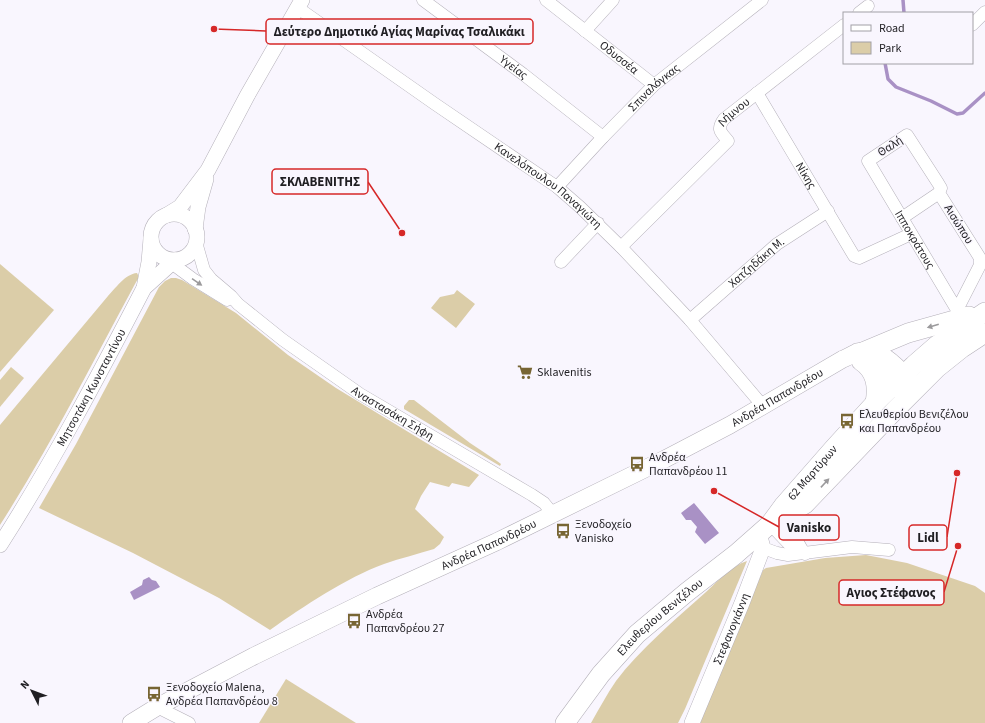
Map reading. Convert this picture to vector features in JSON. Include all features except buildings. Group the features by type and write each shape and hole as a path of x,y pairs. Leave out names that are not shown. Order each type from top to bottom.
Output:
{"main road":[{"path":"857,357 908,333 959,314 985,312"},
{"name":"62 Μαρτύρων","path":"764,535 813,496 906,386 937,345 985,312"},
{"name":"62 Μαρτύρων","path":"764,535 797,490 875,403 906,386 985,332"},
{"path":"857,357 875,353 885,358 906,386"},
{"path":"857,357 869,368 875,378 875,403"},
{"name":"Ανδρέα Παπανδρέου","path":"131,723 156,707 254,656 371,599 496,542 671,456 857,357"},
{"name":"Ελευθερίου Βενιζέλου","path":"565,723 601,674 637,634 667,609 764,535"}],"street":[{"name":"Υγείας","path":"423,0 523,74 603,137"},
{"name":"Οδυσσέα","path":"546,0 654,85"},
{"path":"585,31 613,0"},
{"name":"Σπιναλόγκας","path":"557,188 603,137 654,85 762,0"},
{"path":"144,288 149,262 151,232 155,224 160,219 180,207 208,170 300,4"},
{"name":"Κανελόπουλου Παναγιώτη","path":"300,4 435,104 557,188 598,224 690,320 763,406"},
{"path":"973,24 985,12"},
{"name":"Λήμνου","path":"621,247 728,141 721,132 720,126 724,120 843,26"},
{"name":"Νίκης","path":"757,93 856,258 864,256 911,234"},
{"name":"Θαλή","path":"868,161 907,135 911,142"},
{"name":"Αισώπου","path":"911,142 940,185 939,193 981,261 959,314"},
{"name":"Ιπποκράτους","path":"868,161 959,314"},
{"path":"144,288 171,261 188,256 194,248 198,207 208,170"},
{"path":"902,218 939,193"},
{"name":"Χατζηδάκη Μ.","path":"690,320 777,244 828,211"},
{"path":"167,215 175,214 183,216 191,222 196,236 202,264 207,275 238,304"},
{"path":"561,262 598,224"},
{"path":"151,239 155,252 171,261 221,297 238,304"},
{"name":"Μητσοτάκη Κωνσταντίνου","path":"0,545 36,487 69,429 144,288"},
{"name":"Αναστασάκη Σήφη","path":"238,304 293,347 351,388 532,495 544,503 553,514"},
{"path":"797,510 793,523 795,535 798,545 805,554"},
{"path":"764,535 790,545 805,554"},
{"path":"764,535 777,553 788,556 852,547 889,550"},
{"name":"Στεφανογιάννη","path":"692,723 742,603 764,535"},
{"path":"156,707 189,723"}],"green space":[{"path":"0,264 54,310 0,372"},
{"path":"137,273 139,277 70,406 0,525 0,425 117,286 128,276"},
{"path":"171,278 182,280 236,313 288,355 336,388 479,475 469,487 452,483 449,487 430,482 421,496 415,509 444,537 440,544 434,549 384,564 355,577 311,602 270,630 219,598 133,553 39,508 76,444 159,287"},
{"path":"457,290 475,304 456,328 431,308 440,297 454,294"},
{"path":"11,367 24,378 0,407 0,380"},
{"path":"409,400 414,400 470,443 501,464 500,466 404,409 404,406"},
{"path":"866,555 907,563 975,586 985,593 985,723 700,723 763,570 766,568 825,558"},
{"path":"747,561 678,723 591,723 616,681 636,657 725,574 741,563"},
{"path":"286,679 356,723 259,723"}],"shaded area":[{"path":"694,503 719,533 705,544 695,532 697,527 691,520 686,520 681,513"},
{"path":"149,577 156,581 160,587 134,600 130,592 142,585 143,580"}],"waterway":[{"path":"903,0 904,12"},
{"path":"885,64 888,79 896,87 931,101 957,114 963,113 985,93"}],"place":[{"name":"Δεύτερο Δημοτικό Αγίας Μαρίνας Τσαλικάκι","path":"214,29"},
{"name":"ΣΚΛΑΒΕΝΙΤΗΣ","path":"402,233"},
{"name":"Sklavenitis","path":"525,372"},
{"name":"Ελευθερίου Βενιζέλου και Παπανδρέου","path":"847,421"},
{"name":"Ανδρέα Παπανδρέου 11","path":"637,464"},
{"name":"Lidl","path":"957,473"},
{"name":"Vanisko","path":"714,491"},
{"name":"Ξενοδοχείο Vanisko","path":"563,531"},
{"name":"Αγιος Στέφανος","path":"958,546"},
{"name":"Ανδρέα Παπανδρέου 27","path":"354,621"},
{"name":"Ξενοδοχείο Malena, Ανδρέα Παπανδρέου 8","path":"154,694"}]}
